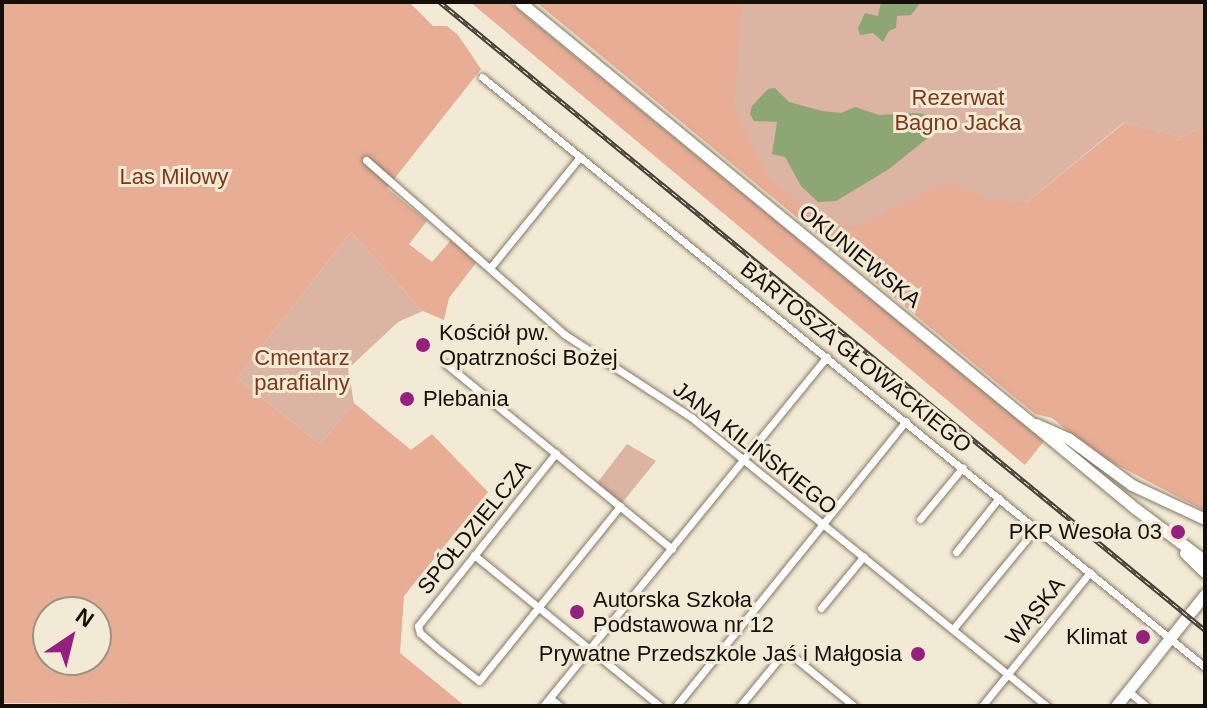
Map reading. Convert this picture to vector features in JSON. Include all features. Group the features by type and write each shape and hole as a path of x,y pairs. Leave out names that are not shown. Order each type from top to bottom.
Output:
{"main road":[{"name":"OKUNIEWSKA","path":"520,2 1174,540 1205,561"},
{"path":"1032,423 1056,430 1132,485 1205,519"},
{"name":"OKUNIEWSKA","path":"1174,540 1205,572"},
{"path":"1116,706 1201,604 1205,594"}],"street":[{"name":"BARTOSZA GŁOWACKIEGO","path":"482,77 1205,667"},
{"path":"490,268 580,157"},
{"name":"JANA KILIŃSKIEGO","path":"366,160 564,334 691,417 1047,706"},
{"path":"543,706 827,357"},
{"path":"446,364 672,549"},
{"path":"676,706 906,421"},
{"name":"SPÓŁDZIELCZA","path":"538,607 479,681 420,633 420,623 556,453"},
{"path":"920,519 963,467"},
{"path":"956,552 999,498"},
{"path":"538,607 620,506"},
{"path":"953,629 1036,528"},
{"path":"474,555 660,706"},
{"path":"821,608 864,556"},
{"name":"WĄSKA","path":"982,706 1090,572"},
{"path":"740,706 786,653 854,706"},
{"path":"1128,691 1146,706"},
{"path":"550,698 560,706"}],"green space":[{"name":"Las Milowy","path":"2,2 409,2 433,26 447,26 458,35 481,69 387,188 427,221 409,244 432,262 451,240 476,263 449,298 444,320 423,311 351,232 237,378 320,444 354,403 411,450 432,434 488,492 404,596 400,653 465,706 2,703"},
{"path":"470,2 509,2 1044,441 1025,465"},
{"path":"536,2 742,2 734,106 768,177 804,209 831,226 855,227 938,185 950,182 992,199 1026,203 1124,123 1182,137 1205,126 1205,511 1096,454 1052,418 1035,414"},
{"name":"Rezerwat Bagno Jacka","path":"738,2 1205,2 1205,126 1182,137 1123,123 1026,203 837,239 766,178 730,108"},
{"name":"Cmentarz parafialny","path":"351,232 423,311 398,322 348,369 354,403 320,444 237,378"},
{"path":"627,444 656,461 622,503 597,483"}],"shaded area":[{"path":"881,2 921,2 911,15 897,16 896,28 889,31 883,42 873,33 860,35 858,28 865,13 878,16"},
{"path":"775,88 789,102 822,111 841,113 855,107 879,115 927,115 935,127 934,133 889,169 836,201 818,202 801,186 785,157 772,154 777,122 754,121 750,114 752,106 768,89"}],"railway":[{"path":"440,2 1205,630"}],"place":[{"name":"Kościół pw. Opatrzności Bożej","path":"423,345"},
{"name":"Plebania","path":"407,399"},
{"name":"PKP Wesoła 03","path":"1178,532"},
{"name":"Autorska Szkoła Podstawowa nr 12","path":"577,612"},
{"name":"Klimat","path":"1143,637"},
{"name":"Prywatne Przedszkole Jaś i Małgosia","path":"918,654"}]}
